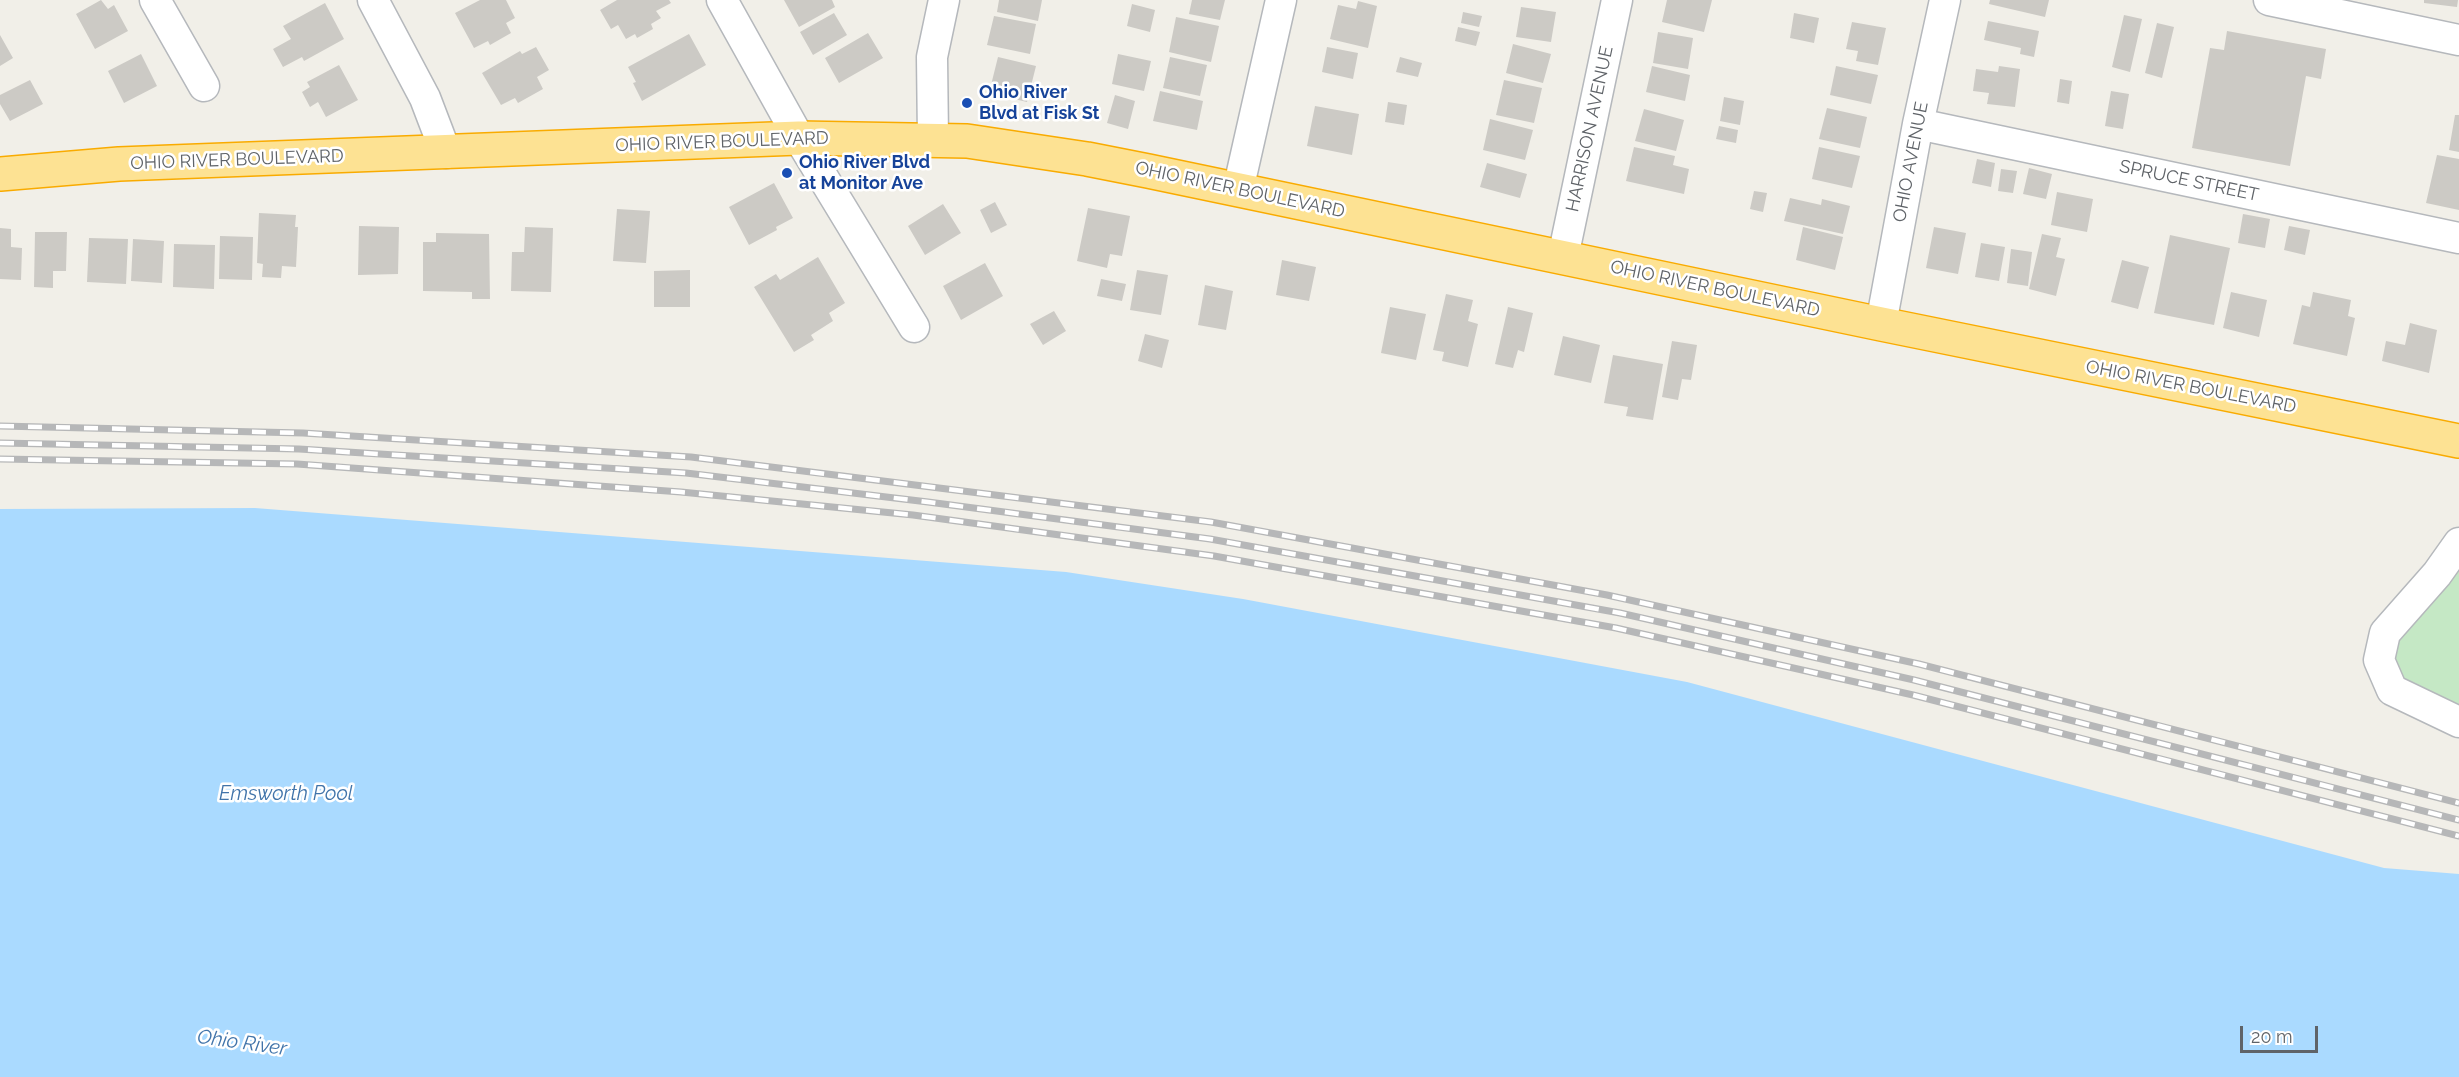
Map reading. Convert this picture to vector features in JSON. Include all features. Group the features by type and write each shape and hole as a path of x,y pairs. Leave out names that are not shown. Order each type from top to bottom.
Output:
{"highway":[{"name":"OHIO RIVER BOULEVARD","path":"0,174 119,164 799,138 967,141 1087,159 2459,441"}],"street":[{"path":"155,0 204,86"},
{"path":"374,0 425,98 446,153"},
{"path":"722,0 799,138 914,327"},
{"path":"933,139 932,57 944,0"},
{"path":"1238,190 1281,0"},
{"name":"HARRISON AVENUE","path":"1563,257 1617,0"},
{"name":"OHIO AVENUE","path":"1881,324 1918,124 1945,0"},
{"path":"2269,0 2459,40"},
{"name":"SPRUCE STREET","path":"1918,124 2459,238"},
{"path":"2459,543 2438,574 2385,633 2379,660 2392,690 2459,722"}],"green space":[{"path":"2459,543 2459,722 2392,690 2385,633"}],"water":[{"name":"Emsworth Pool","path":"255,508 1066,572 1243,599 1687,682 2384,868 2459,874 2459,1077 0,1077 0,509"}],"building":[{"path":"101,0 108,9 114,5 128,31 95,49 76,14"},
{"path":"480,0 506,0 515,18 506,23 511,33 490,45 488,41 474,48 455,13"},
{"path":"617,0 669,0 671,3 656,11 661,18 651,24 653,29 637,38 635,34 626,39 618,25 611,29 600,10"},
{"path":"784,0 832,0 835,7 799,27"},
{"path":"999,0 1042,0 1038,21 997,12"},
{"path":"1192,0 1225,0 1220,20 1189,14"},
{"path":"1667,0 1712,0 1704,32 1662,22"},
{"path":"1990,0 2049,0 2045,17 1989,4"},
{"path":"2424,0 2458,0 2457,7 2424,3"},
{"path":"1358,1 1377,6 1368,48 1330,39 1338,5 1356,9"},
{"path":"325,3 344,39 304,61 302,57 283,67 273,49 291,39 283,26"},
{"path":"1132,4 1155,10 1150,32 1127,26"},
{"path":"1521,7 1556,12 1551,42 1516,37"},
{"path":"1463,12 1482,16 1479,27 1461,23"},
{"path":"834,13 847,35 813,55 800,32"},
{"path":"1794,13 1819,18 1814,43 1790,38"},
{"path":"2124,15 2142,19 2130,72 2112,67"},
{"path":"994,16 1036,24 1030,54 987,45"},
{"path":"1176,17 1219,26 1211,62 1169,52"},
{"path":"1988,21 2039,31 2034,57 2020,54 2021,48 1984,40"},
{"path":"1852,22 1886,28 1878,65 1856,61 1858,51 1846,49"},
{"path":"2157,23 2174,27 2162,78 2145,73"},
{"path":"1458,27 1480,32 1476,46 1455,41"},
{"path":"2227,31 2326,49 2321,79 2306,76 2290,166 2192,148 2210,48 2224,50"},
{"path":"1658,32 1693,38 1688,69 1653,63"},
{"path":"868,33 883,58 839,83 825,58"},
{"path":"689,34 706,65 642,101 628,67"},
{"path":"0,35 13,58 0,66"},
{"path":"1513,44 1551,54 1543,83 1506,73"},
{"path":"536,47 549,70 537,77 543,89 518,103 515,98 501,105 482,73 520,51 522,54"},
{"path":"1327,47 1358,53 1353,79 1322,72"},
{"path":"141,54 157,86 124,103 108,71"},
{"path":"1118,54 1151,61 1144,91 1112,84"},
{"path":"998,57 1036,66 1027,102 989,93"},
{"path":"1170,57 1207,65 1200,96 1163,88"},
{"path":"1400,57 1422,63 1418,77 1396,72"},
{"path":"339,65 358,100 326,117 318,102 310,107 302,92 310,87 307,82"},
{"path":"1652,66 1690,75 1685,101 1646,92"},
{"path":"1836,66 1878,75 1871,104 1830,95"},
{"path":"1999,66 2020,69 2015,107 1987,104 1989,93 1973,91 1976,69 1998,72"},
{"path":"2060,79 2072,81 2069,104 2057,102"},
{"path":"30,80 43,104 10,121 0,104 0,95"},
{"path":"1504,80 1542,88 1534,123 1496,115"},
{"path":"1160,91 1203,101 1197,130 1153,121"},
{"path":"2111,91 2129,94 2123,129 2105,126"},
{"path":"1115,95 1135,101 1128,129 1107,123"},
{"path":"1724,97 1744,101 1740,125 1720,121"},
{"path":"1388,102 1407,105 1404,125 1385,122"},
{"path":"1315,106 1359,114 1352,155 1307,146"},
{"path":"1827,108 1867,117 1860,148 1819,139"},
{"path":"1644,109 1684,120 1676,151 1635,141"},
{"path":"2455,115 2459,115 2459,152 2449,150"},
{"path":"1490,119 1533,130 1525,160 1483,150"},
{"path":"1719,126 1738,130 1736,143 1716,139"},
{"path":"1634,147 1675,156 1673,165 1689,169 1684,194 1626,181"},
{"path":"1819,147 1860,156 1852,188 1812,179"},
{"path":"2437,155 2459,159 2459,210 2426,203"},
{"path":"1977,159 1995,163 1991,187 1972,183"},
{"path":"1487,163 1527,174 1520,198 1480,187"},
{"path":"2029,168 2052,174 2046,199 2023,194"},
{"path":"2001,169 2017,171 2013,193 1998,191"},
{"path":"774,183 793,218 776,227 777,230 749,245 729,207"},
{"path":"1754,191 1767,193 1763,212 1750,209"},
{"path":"2057,192 2093,199 2087,232 2051,225"},
{"path":"1790,198 1821,205 1822,199 1850,206 1843,234 1784,221"},
{"path":"995,202 1007,225 991,233 980,210"},
{"path":"943,204 961,233 925,255 908,226"},
{"path":"1088,208 1130,216 1122,256 1110,254 1107,268 1077,261"},
{"path":"617,209 650,211 646,263 613,261"},
{"path":"259,213 296,215 295,227 298,227 296,267 282,266 281,278 262,277 263,264 257,263"},
{"path":"2243,214 2270,219 2265,248 2238,243"},
{"path":"359,226 399,227 398,274 358,275"},
{"path":"2289,226 2310,230 2305,255 2284,250"},
{"path":"525,227 553,228 551,292 511,291 512,252 524,252"},
{"path":"1803,227 1843,237 1835,270 1796,260"},
{"path":"1934,227 1966,233 1958,274 1926,268"},
{"path":"0,228 11,229 11,247 22,248 21,280 0,279"},
{"path":"35,232 67,232 66,271 53,271 53,288 34,287"},
{"path":"436,233 489,234 490,299 472,299 472,292 423,291 423,242 436,242"},
{"path":"2042,234 2061,238 2056,257 2065,259 2056,296 2029,289"},
{"path":"2170,235 2230,248 2214,325 2154,313"},
{"path":"220,236 253,237 252,280 219,279"},
{"path":"89,238 128,239 126,284 87,282"},
{"path":"133,239 164,241 162,283 131,281"},
{"path":"1981,243 2005,247 1999,281 1975,277"},
{"path":"174,244 215,245 214,289 173,287"},
{"path":"2011,249 2032,252 2028,286 2007,283"},
{"path":"818,257 845,303 829,313 833,321 811,335 814,340 794,352 754,287 776,274 780,280"},
{"path":"1282,260 1316,267 1309,301 1276,295"},
{"path":"2122,260 2149,267 2138,309 2111,302"},
{"path":"985,263 1003,296 961,320 943,286"},
{"path":"690,270 690,307 654,307 654,271"},
{"path":"1137,270 1168,275 1161,315 1130,310"},
{"path":"1101,279 1126,284 1122,301 1097,296"},
{"path":"1205,285 1233,291 1226,330 1198,325"},
{"path":"2231,292 2267,300 2259,337 2223,328"},
{"path":"2313,292 2351,300 2348,316 2355,318 2347,356 2293,344 2302,305 2310,307"},
{"path":"1446,294 1473,300 1468,321 1478,324 1468,367 1442,361 1444,352 1433,350"},
{"path":"1390,307 1426,314 1416,360 1381,353"},
{"path":"1508,307 1533,313 1524,352 1518,350 1513,368 1495,364"},
{"path":"1054,311 1066,331 1043,345 1030,324"},
{"path":"2410,323 2437,330 2429,373 2382,361 2386,341 2405,345"},
{"path":"1145,334 1169,340 1162,368 1138,361"},
{"path":"1563,336 1600,345 1591,383 1554,375"},
{"path":"1672,341 1697,345 1691,380 1682,379 1678,400 1662,397"},
{"path":"1613,355 1663,364 1653,420 1626,416 1628,407 1604,403"}],"railway":[{"path":"0,426 303,433 691,457 1211,522 1607,595 1919,664 2459,803"},
{"path":"0,443 299,449 686,473 1210,539 1620,613 1914,680 2459,820"},
{"path":"0,459 297,464 681,492 913,515 1214,556 1616,628 1913,695 2459,836"}],"place":[{"name":"Ohio River Blvd at Fisk St","path":"967,103"},
{"name":"Ohio River Blvd at Monitor Ave","path":"787,173"}],"water label":[{"name":"Ohio River","path":"242,1043"}]}
